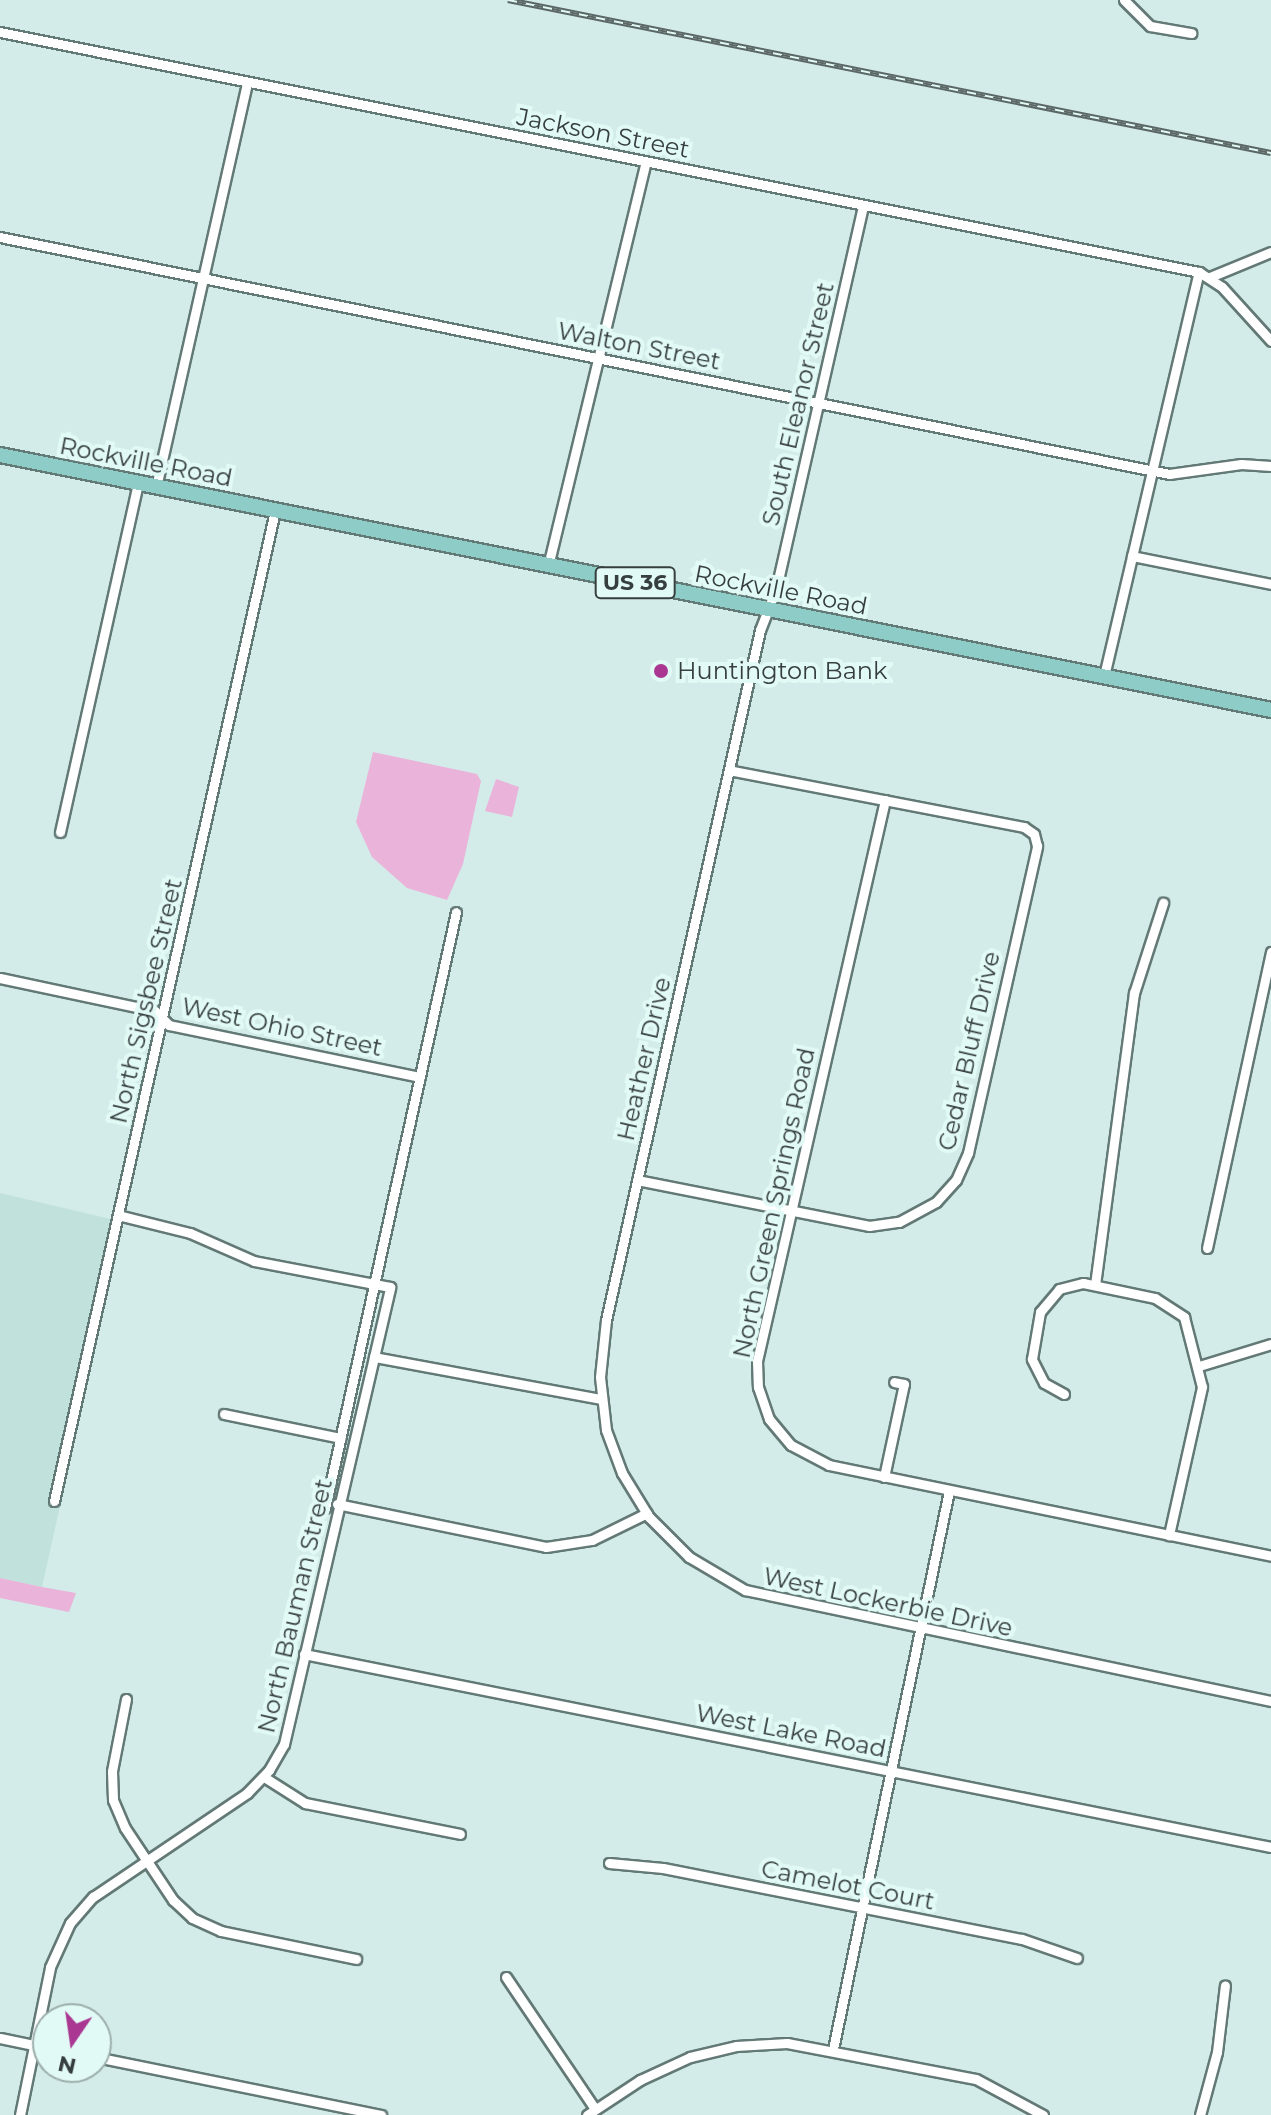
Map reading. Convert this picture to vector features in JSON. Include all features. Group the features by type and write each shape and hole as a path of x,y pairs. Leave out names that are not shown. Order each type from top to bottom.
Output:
{"main road":[{"name":"Rockville Road","path":"0,455 1271,710"}],"street":[{"path":"1124,0 1159,30 1191,33"},
{"name":"Jackson Street","path":"0,32 1199,272 1210,277"},
{"path":"156,487 247,82"},
{"path":"548,566 646,162"},
{"name":"South Eleanor Street","path":"769,610 863,206"},
{"name":"Walton Street","path":"0,237 1153,470 1187,475 1229,465 1271,466"},
{"path":"1271,252 1210,277 1271,341"},
{"path":"1104,676 1199,272"},
{"path":"60,832 138,484"},
{"name":"North Sigsbee Street","path":"54,1501 275,511"},
{"path":"1132,556 1271,584"},
{"name":"Heather Drive","path":"647,1513 615,1458 601,1399 606,1320 729,770 769,610"},
{"path":"729,770 885,800"},
{"name":"Cedar Bluff Drive","path":"637,1180 861,1225 890,1224 925,1210 956,1180 970,1145 1037,846 1034,834 1024,827 885,800"},
{"name":"North Green Springs Road","path":"885,800 757,1361 762,1403 776,1430 809,1458 949,1491 1271,1556"},
{"path":"1095,1285 1135,988 1163,903"},
{"name":"North Bauman Street","path":"325,1508 456,912"},
{"path":"1207,1248 1271,952"},
{"name":"West Ohio Street","path":"0,978 155,1011 169,1025 420,1077"},
{"path":"118,1215 180,1229 254,1261 376,1285"},
{"name":"North Bauman Street","path":"43,2003 52,1959 67,1927 93,1897 264,1777 288,1731 390,1287 376,1285"},
{"path":"1064,1394 1044,1383 1034,1368 1032,1350 1040,1312 1062,1287 1095,1285 1175,1307 1188,1324 1199,1366 1201,1397 1169,1535"},
{"path":"1199,1366 1271,1344"},
{"path":"374,1357 601,1399"},
{"path":"884,1477 904,1384 894,1382"},
{"path":"224,1414 341,1438"},
{"path":"329,1491 339,1509 546,1547 592,1540 647,1513"},
{"path":"833,2049 949,1491"},
{"name":"West Lockerbie Drive","path":"647,1513 689,1557 737,1587 919,1630 1271,1701"},
{"name":"West Lake Road","path":"304,1654 1271,1847"},
{"path":"126,1699 112,1788 119,1817 179,1907 208,1927 356,1959"},
{"path":"264,1777 305,1803 460,1834"},
{"name":"Camelot Court","path":"609,1863 663,1868 1022,1939 1077,1958"},
{"path":"506,1977 591,2112 658,2070 719,2049 770,2043 833,2049 976,2079 1043,2115"},
{"path":"1200,2115 1217,2052 1225,1985"},
{"path":"0,2038 32,2045"},
{"name":"North Bauman Street","path":"20,2115 32,2055"},
{"path":"112,2060 381,2115"}],"shaded area":[{"path":"373,752 477,774 481,781 463,864 447,900 407,888 372,857 356,822"},
{"path":"496,779 519,787 512,817 485,811"},
{"path":"0,1193 123,1222 42,1587 0,1578"},
{"path":"0,1578 76,1593 69,1612 0,1598"}],"railway":[{"path":"508,0 1271,153"}],"place":[{"name":"Huntington Bank","path":"661,671"}]}
